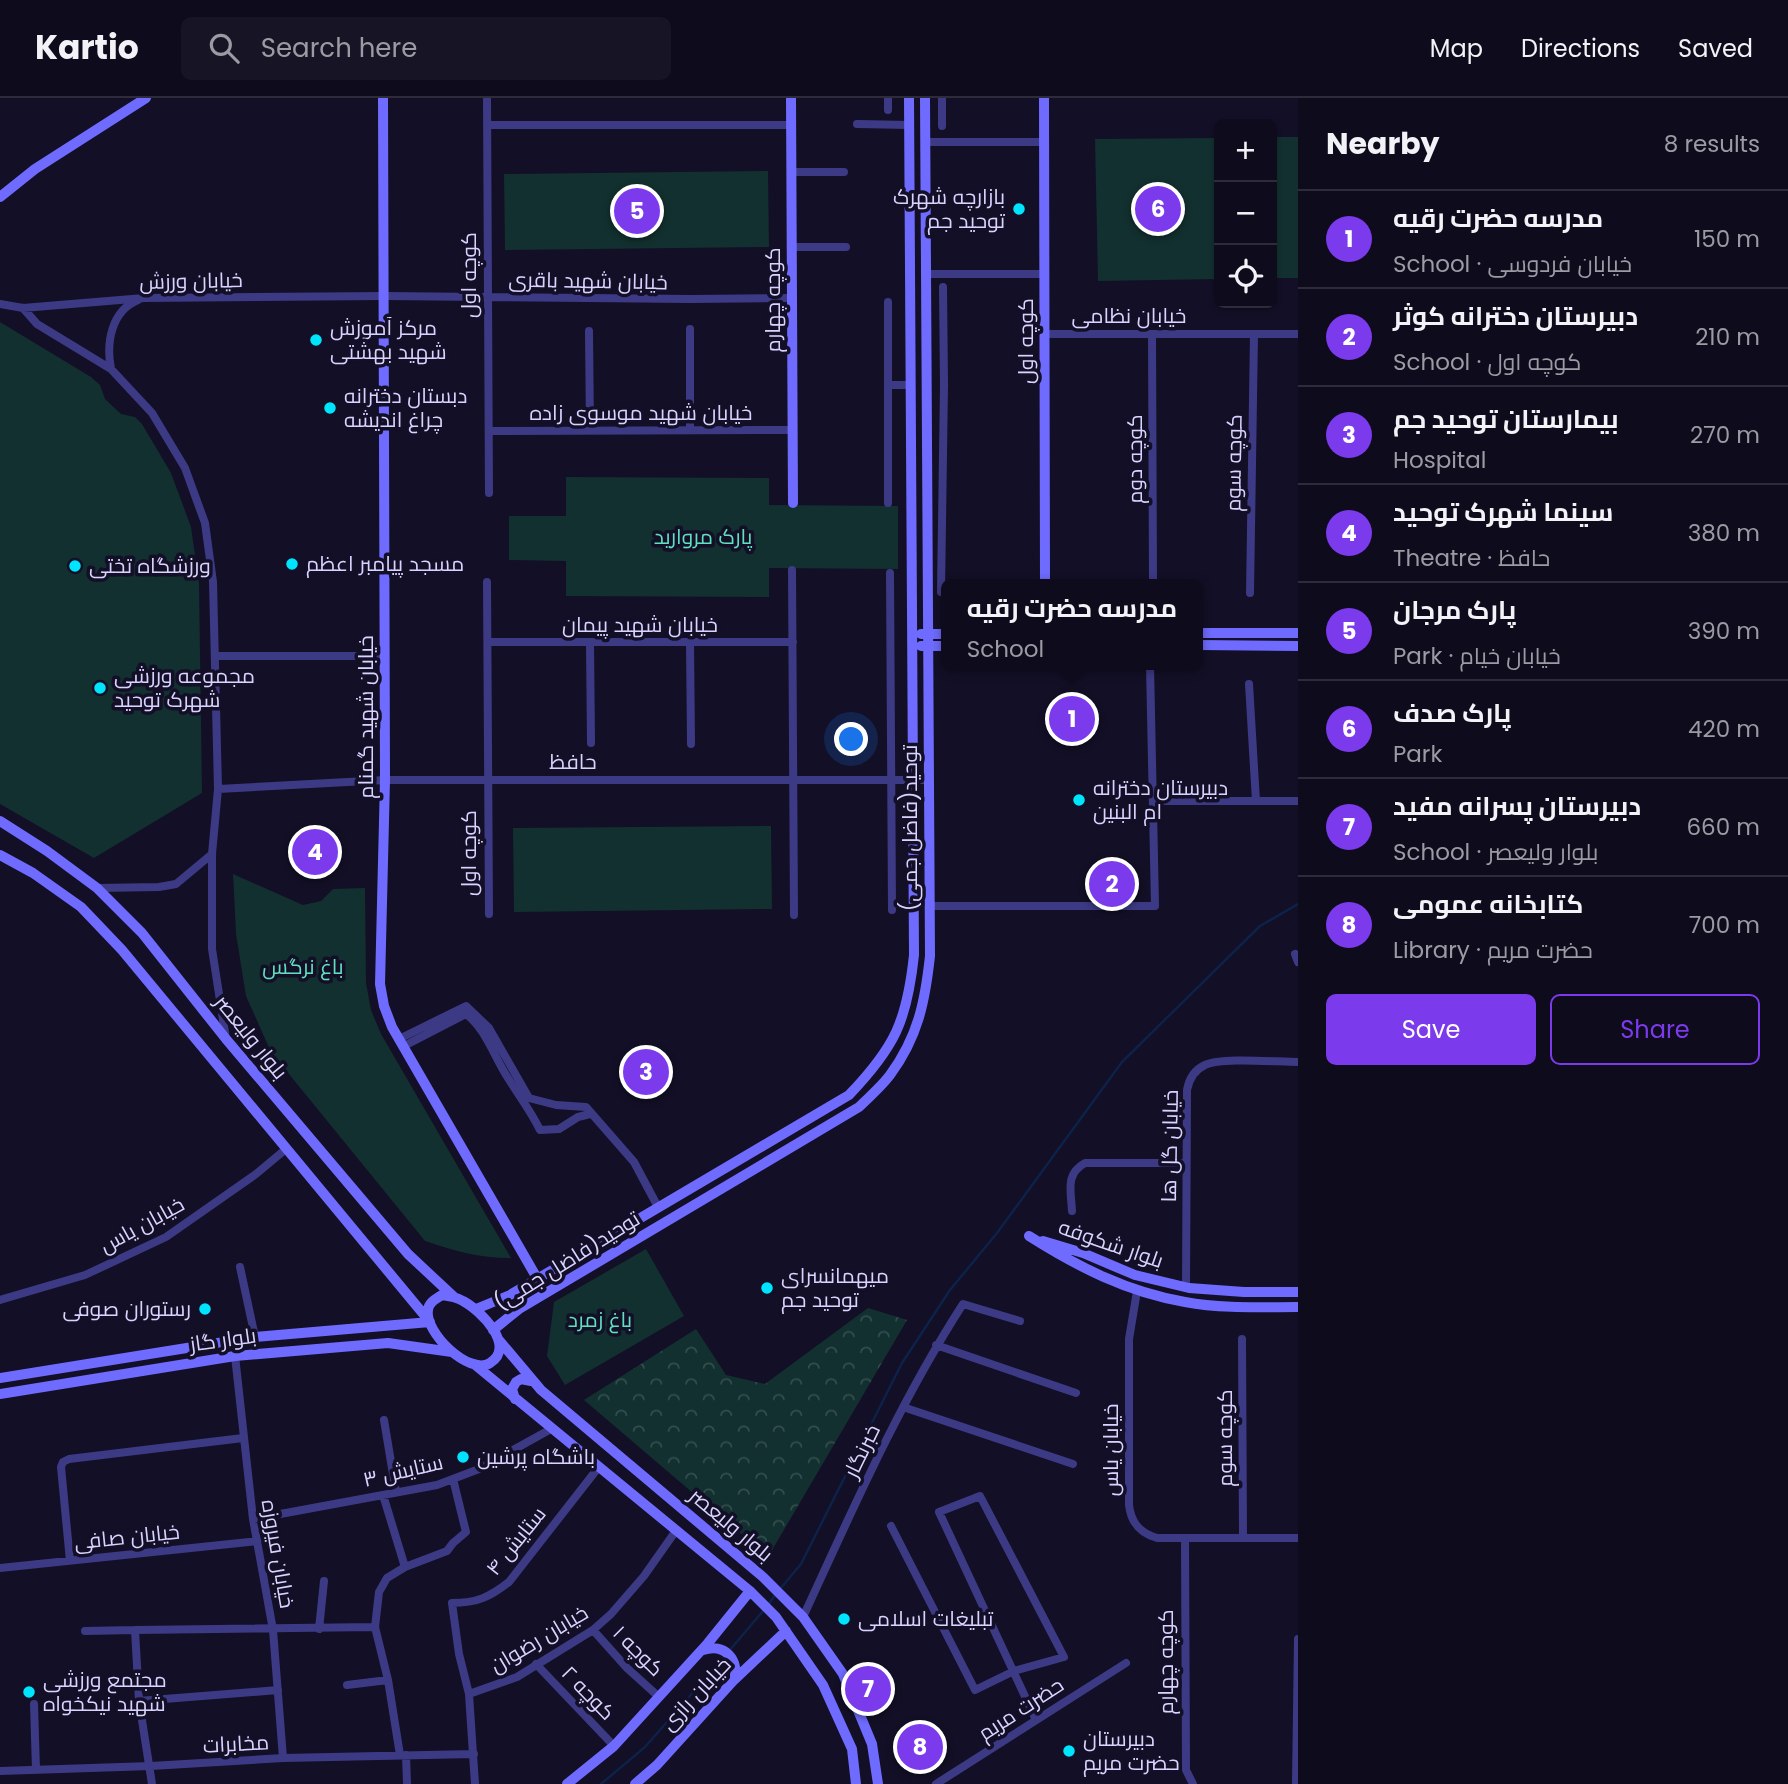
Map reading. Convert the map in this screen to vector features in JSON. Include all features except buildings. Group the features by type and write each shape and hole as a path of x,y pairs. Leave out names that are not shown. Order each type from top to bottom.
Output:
{"street":[{"path":"0,197 35,169 146,98"},
{"name":"خیابان شهید گمنام","path":"383,98 385,780 380,984 384,1006 402,1043 546,1293"},
{"name":"کوچه اول","path":"487,98 489,493"},
{"name":"کوچه چهارم","path":"791,98 793,503"},
{"path":"888,98 888,110"},
{"name":"توحید(فاضل جمی)","path":"475,1309 510,1295 538,1279 849,1095 876,1066 897,1033 910,995 914,955 909,98"},
{"name":"توحید(فاضل جمی)","path":"496,1334 519,1309 859,1107 889,1076 912,1040 926,998 930,956 925,98"},
{"path":"942,98 942,126"},
{"name":"کوچه اول","path":"1044,98 1045,579"},
{"path":"856,124 909,125"},
{"path":"487,125 791,125"},
{"path":"926,142 1044,142"},
{"path":"792,172 844,172"},
{"path":"792,247 846,247"},
{"path":"926,274 1045,274"},
{"path":"941,579 943,287"},
{"name":"خیابان شهید باقری","path":"384,296 792,298"},
{"name":"خیابان ورزش","path":"0,304 23,308 144,298 384,296"},
{"path":"111,369 109,344 117,320 134,302 144,298"},
{"path":"888,302 888,503"},
{"path":"23,308 37,324 111,369 152,413 185,468 205,523 213,582 218,789 212,854 212,949 226,1039"},
{"path":"690,330 690,430"},
{"path":"589,331 590,430"},
{"name":"خیابان نظامی","path":"1045,334 1298,334"},
{"name":"کوچه دوم","path":"1152,334 1153,579"},
{"name":"کوچه سوم","path":"1250,593 1254,334"},
{"path":"926,384 944,385"},
{"path":"888,385 911,386"},
{"name":"خیابان شهید موسوی زاده","path":"489,430 793,430"},
{"path":"792,569 794,915"},
{"path":"890,573 892,910"},
{"name":"کوچه اول","path":"487,582 489,914"},
{"path":"1203,633 1298,633"},
{"path":"911,640 927,640 941,636"},
{"path":"927,640 941,644"},
{"name":"خیابان شهید پیمان","path":"488,642 793,642"},
{"path":"590,642 591,743"},
{"path":"690,642 691,744"},
{"path":"1203,645 1298,646"},
{"path":"215,656 385,656"},
{"path":"930,906 1155,906 1150,670"},
{"path":"1249,684 1256,801"},
{"name":"حافظ","path":"218,789 385,780 929,780"},
{"path":"1154,801 1298,801"},
{"name":"بلوار ولیعصر","path":"0,821 47,850 97,888 142,933 226,1039 408,1254 454,1297 475,1309 531,1381 769,1583 803,1617 843,1674 872,1744 878,1784"},
{"path":"97,888 159,887 176,884 212,854"},
{"path":"0,855 33,873 81,907 122,950 452,1352"},
{"path":"402,1043 466,1006 489,1028 529,1098 588,1110 634,1162 658,1207"},
{"path":"402,1043 466,1014 478,1023 540,1130 559,1129 588,1110"},
{"name":"خیابان گل ها","path":"1186,1287 1188,1083 1195,1071 1215,1062 1298,1062"},
{"name":"خیابان یاس","path":"0,1300 86,1275 166,1237 256,1174 286,1149"},
{"path":"1072,1211 1071,1177 1075,1168 1085,1163 1186,1163"},
{"path":"704,1181 712,1195"},
{"name":"بلوار شکوفه","path":"1298,1292 1244,1292 1186,1287 1135,1275 1083,1253 1029,1236 1078,1266 1137,1291 1187,1303 1298,1307"},
{"path":"240,1267 255,1337"},
{"name":"خیابان یاس","path":"1137,1291 1129,1339 1130,1513 1137,1527 1150,1536 1298,1538"},
{"path":"430,1322 428,1311 433,1301 442,1295 454,1297"},
{"name":"خبرنگار","path":"803,1617 903,1407 936,1345 962,1304 1020,1321"},
{"name":"بلوار گاز","path":"0,1378 255,1337 430,1322"},
{"path":"399,1326 407,1328 410,1336 403,1345"},
{"path":"474,1364 485,1366 495,1360 500,1350 496,1334"},
{"name":"کوچه سوم","path":"1242,1339 1243,1538"},
{"name":"بلوار گاز","path":"0,1394 235,1356 388,1343 452,1352"},
{"path":"936,1345 1076,1393"},
{"name":"بلوار ولیعصر","path":"452,1352 474,1364 753,1594 776,1617 823,1685 852,1749 856,1784"},
{"name":"خیابان فیروزه","path":"235,1356 253,1518 273,1630 283,1758"},
{"path":"515,1400 512,1389 516,1382 522,1379 531,1381"},
{"path":"903,1407 1073,1464"},
{"path":"384,1420 396,1492"},
{"name":"ستایش ۳","path":"253,1518 437,1485 479,1469 551,1429"},
{"path":"70,1561 61,1467 63,1462 69,1459 243,1438"},
{"name":"ستایش ۴","path":"469,1694 458,1654 452,1602 467,1603 491,1596 509,1582 598,1468"},
{"path":"407,1784 388,1680 375,1628 379,1592 387,1578 405,1567 447,1551 466,1532 453,1479"},
{"path":"383,1495 405,1567"},
{"path":"891,1526 975,1690 1014,1671 1064,1657 980,1496 939,1512 1014,1671 1036,1720"},
{"name":"خیابان رضوان","path":"469,1694 497,1685 593,1630 611,1614 644,1576 675,1532"},
{"name":"کوچه چهارم","path":"1185,1538 1186,1770 1194,1784"},
{"name":"خیابان صافی","path":"0,1568 258,1541"},
{"path":"319,1629 324,1581"},
{"path":"567,1784 614,1745 753,1594"},
{"path":"85,1631 375,1628"},
{"path":"135,1630 139,1701 152,1784"},
{"name":"کوچه ۱","path":"593,1630 627,1668 659,1697"},
{"name":"خیابان رازی","path":"635,1784 657,1765 734,1680 786,1631"},
{"path":"1297,1783 1298,1639"},
{"path":"702,1650 719,1648 729,1654 735,1663 734,1680"},
{"name":"حضرت مریم","path":"936,1784 1126,1663"},
{"name":"کوچه ۲","path":"536,1664 614,1745"},
{"path":"347,1685 388,1680"},
{"path":"139,1701 278,1690"},
{"path":"469,1694 475,1784"},
{"path":"34,1704 36,1770"},
{"name":"مخابرات","path":"0,1771 283,1758 474,1755"}],"green space":[{"path":"1277,137 1298,137 1298,278 1277,278"},
{"path":"1214,138 1214,279 1098,281 1095,139"},
{"path":"768,171 769,247 505,250 504,174"},
{"name":"مجموعه ورزشی شهرک توحید","path":"0,322 91,377 100,385 105,399 121,414 135,417 142,424 171,473 191,527 199,583 202,793 94,858 0,804"},
{"name":"پارک مروارید","path":"566,477 769,478 769,505 898,506 898,569 769,568 769,597 566,596 566,561 509,560 509,516 566,516"},
{"path":"771,826 772,909 514,912 513,828"},
{"name":"باغ نرگس","path":"233,874 303,905 321,901 333,889 365,888 366,983 371,1010 381,1034 511,1258 467,1253 425,1241 271,1052 246,996 236,934"},
{"name":"باغ زمرد","path":"646,1249 684,1316 565,1385 547,1356 554,1302"},
{"path":"868,1308 907,1320 768,1557 584,1400 696,1329 726,1375 765,1384"}],"waterway":[{"path":"780,1589 801,1564 902,1363 950,1290 997,1233 1122,1062 1260,926 1298,904"},
{"path":"767,1606 776,1594"},
{"path":"729,1651 763,1611"},
{"path":"601,1784 645,1747 725,1656"}],"place":[{"name":"بازارچه شهرک توحید جم","path":"1019,209"},
{"name":"پارک صدف","path":"1158,209"},
{"name":"پارک مرجان","path":"637,211"},
{"name":"مرکز آموزش شهید بهشتی","path":"316,340"},
{"name":"دبستان دخترانه چراغ اندیشه","path":"330,408"},
{"name":"مسجد پیامبر اعظم","path":"292,564"},
{"name":"ورزشگاه تختی","path":"75,566"},
{"name":"مجموعه ورزشی شهرک توحید","path":"100,688"},
{"name":"مدرسه حضرت رقیه","path":"1072,719"},
{"name":"دبیرستان دخترانه ام البنین","path":"1079,800"},
{"name":"سینما شهرک توحید","path":"315,852"},
{"name":"دبیرستان دخترانه کوثر","path":"1112,884"},
{"name":"بیمارستان توحید جم","path":"646,1072"},
{"name":"میهمانسرای توحید جم","path":"767,1288"},
{"name":"رستوران صوفی","path":"205,1309"},
{"name":"باشگاه پرشین","path":"463,1457"},
{"name":"تبلیغات اسلامی","path":"844,1619"},
{"name":"دبیرستان پسرانه مفید","path":"868,1689"},
{"name":"مجتمع ورزشی شهید نیکخواه","path":"29,1692"},
{"name":"کتابخانه عمومی","path":"920,1747"},
{"name":"دبیرستان حضرت مریم","path":"1069,1751"}]}
